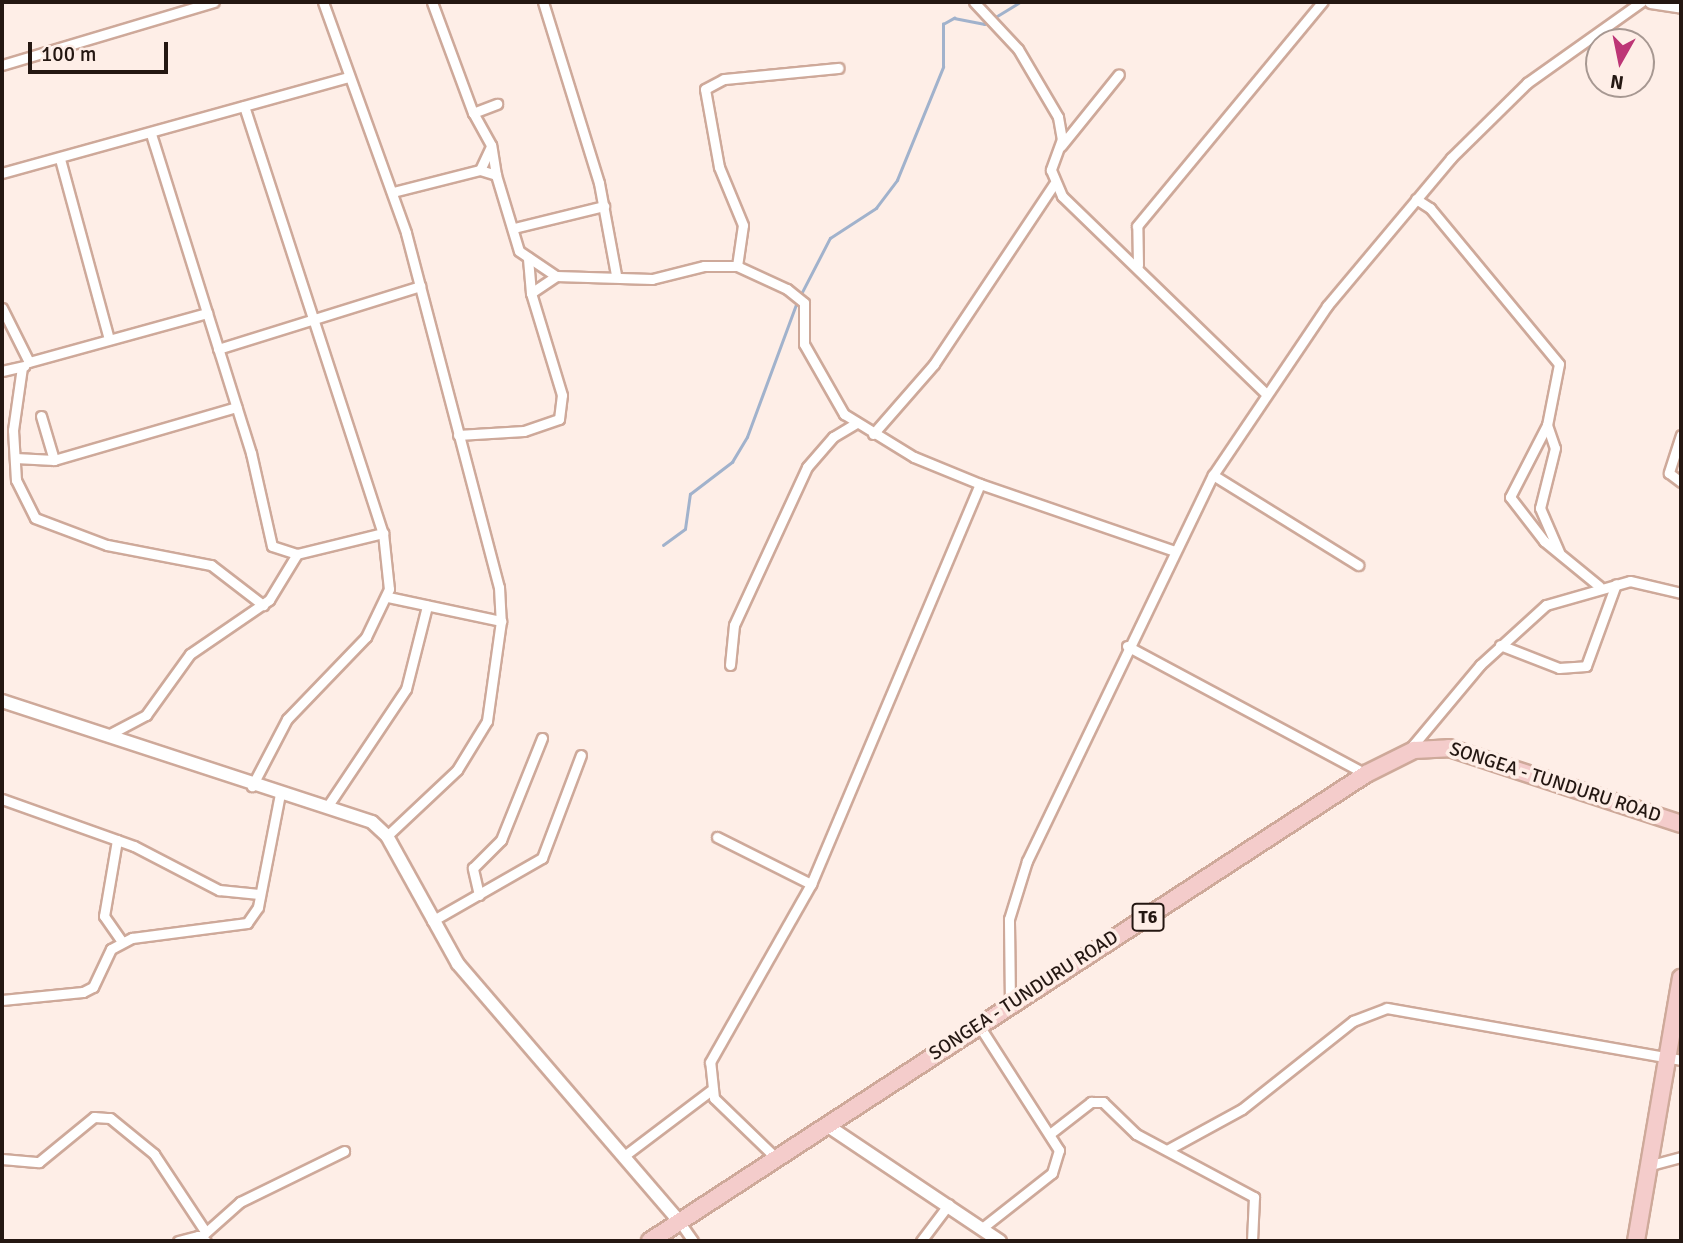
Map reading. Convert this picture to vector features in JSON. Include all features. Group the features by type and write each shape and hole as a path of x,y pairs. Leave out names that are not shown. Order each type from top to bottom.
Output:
{"highway":[{"name":"SONGEA - TUNDURU ROAD","path":"650,1241 828,1126 978,1024 1366,774 1406,754 1426,746 1449,748 1681,824"},
{"path":"1636,1241 1676,1059 1681,978"}],"street":[{"path":"2,65 214,2"},
{"path":"324,2 349,77 393,192 499,587 502,621 486,721 457,770 387,836"},
{"path":"432,2 472,113 491,145 496,175 519,251 556,276"},
{"path":"543,2 604,206 616,275"},
{"path":"974,2 1004,33 1059,117 1060,147"},
{"path":"1139,266 1138,226 1322,2"},
{"path":"1010,1004 1007,947 1016,893 1127,646 1213,475 1265,393 1416,200 1527,83 1641,2"},
{"path":"1651,2 1681,7"},
{"path":"737,266 744,232 719,167 705,89 724,79 838,68"},
{"path":"873,434 934,364 1054,184 1052,161 1060,147 1119,74"},
{"path":"2,173 151,134 349,77"},
{"path":"472,113 498,104"},
{"path":"244,106 383,533 388,597 366,637 287,719 252,786"},
{"path":"151,134 236,407 268,537 280,553 297,554 383,533"},
{"path":"480,170 491,145"},
{"path":"60,159 108,336"},
{"path":"393,192 480,170 496,175"},
{"path":"1054,184 1139,266 1191,327 1265,393"},
{"path":"1416,200 1430,208 1559,364 1547,425 1510,497 1560,554 1599,586"},
{"path":"514,228 604,206"},
{"path":"458,435 524,431 559,419 558,377 531,293 527,257"},
{"path":"531,293 556,276 616,275 652,279 704,266 737,266 799,298 804,344 835,402 856,423 873,434 980,484 1175,551"},
{"path":"218,349 419,286"},
{"path":"2,308 26,365 15,458 19,495 35,519 107,545 211,565 263,605"},
{"path":"2,371 108,336 207,313"},
{"path":"15,458 54,460 236,407"},
{"path":"41,416 54,460"},
{"path":"730,665 734,625 807,467 832,437 856,423"},
{"path":"1547,425 1555,448 1540,508 1560,554"},
{"path":"1681,435 1669,473 1681,482"},
{"path":"1213,475 1358,565"},
{"path":"624,1156 710,1091 716,1051 811,884 980,484"},
{"path":"110,734 146,715 190,654 263,605 297,554"},
{"path":"1406,754 1500,645 1546,605 1599,586 1616,584 1647,583 1681,593"},
{"path":"1500,645 1566,670 1586,666 1616,584"},
{"path":"388,597 502,621"},
{"path":"327,807 406,689 427,606"},
{"path":"1127,646 1366,774"},
{"path":"2,701 110,734 252,786 372,822 387,836 432,921 485,998 624,1156 693,1241"},
{"path":"479,895 473,868 501,840 542,738"},
{"path":"432,921 542,858 581,755"},
{"path":"2,1000 83,992 122,942 236,927 254,915 280,794"},
{"path":"2,799 117,840 219,890 259,894"},
{"path":"717,837 811,884"},
{"path":"117,840 104,916 122,942"},
{"path":"1167,1150 1242,1109 1353,1021 1387,1008 1676,1059"},
{"path":"978,1024 1052,1133 1056,1166 982,1228"},
{"path":"710,1091 776,1158"},
{"path":"1052,1133 1091,1102 1103,1102 1136,1134 1254,1197 1252,1241"},
{"path":"2,1159 34,1164 94,1117 110,1118 154,1154 204,1236"},
{"path":"828,1126 950,1203 1000,1241"},
{"path":"178,1241 204,1236 240,1202 344,1151"},
{"path":"1651,1165 1681,1157"},
{"path":"921,1241 950,1203"}],"waterway":[{"path":"800,296 830,238 876,208 897,180 943,67 943,24 954,18 984,24 1020,2"},
{"path":"663,545 685,529 690,494 732,462 747,437 797,302"}]}
